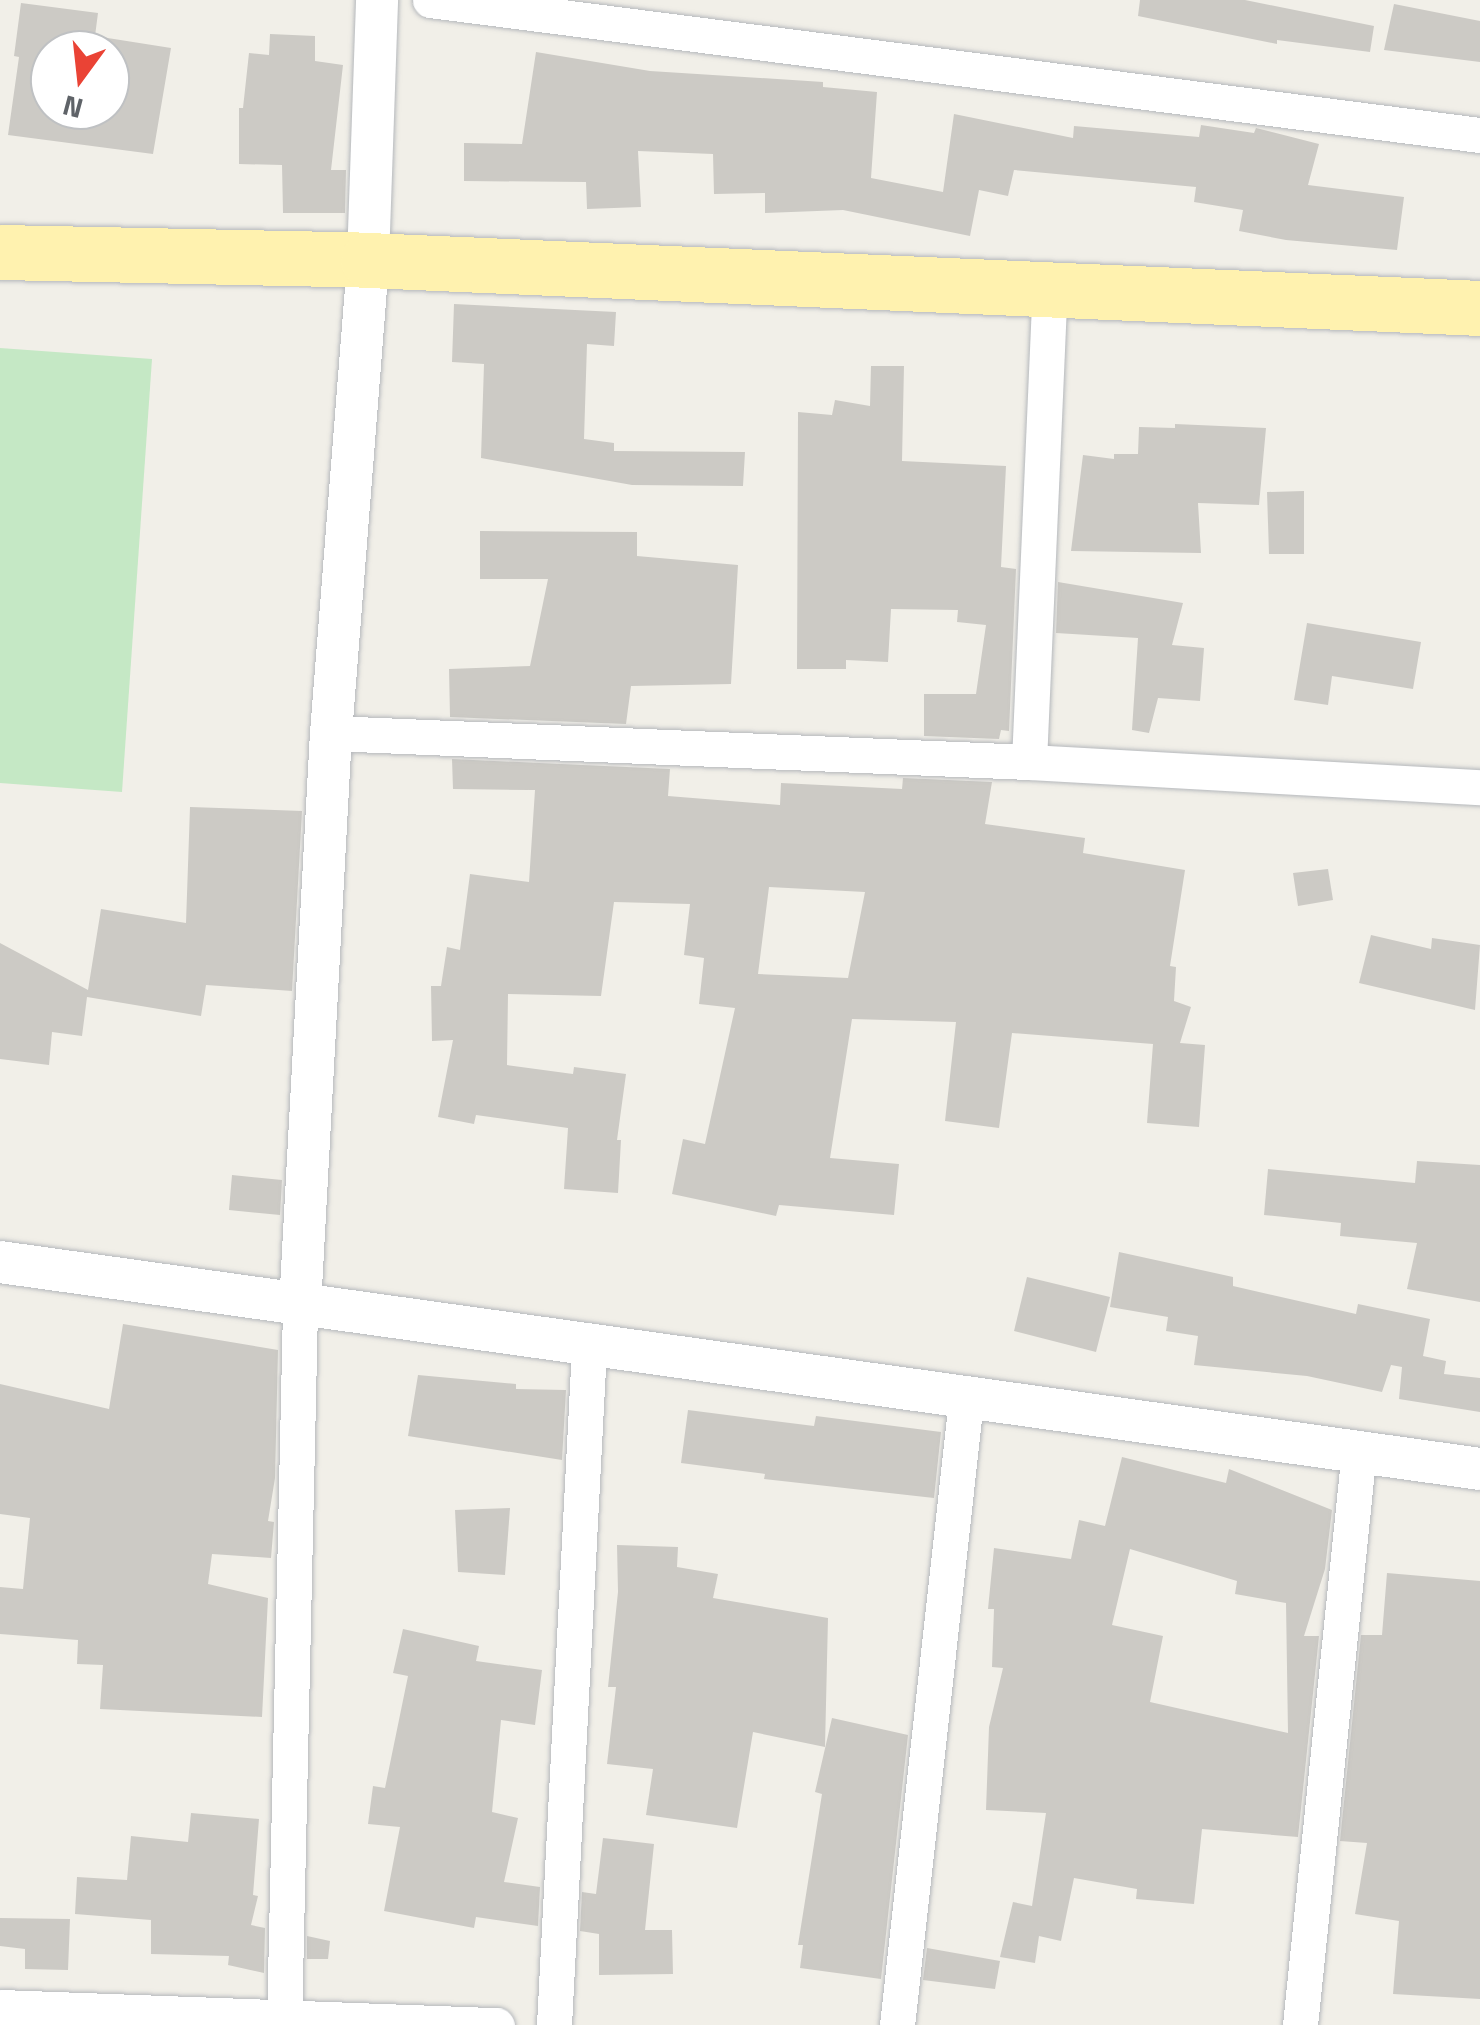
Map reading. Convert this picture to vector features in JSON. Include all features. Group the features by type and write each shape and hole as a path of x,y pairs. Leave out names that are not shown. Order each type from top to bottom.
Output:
{"main road":[{"path":"0,252 368,260 1480,308"}],"street":[{"path":"284,2022 300,1307 331,733 368,260 377,0"},
{"path":"430,0 1480,135"},
{"path":"1028,762 1050,289"},
{"path":"331,733 1028,762 1480,786"},
{"path":"0,1262 300,1307 1480,1469"},
{"path":"554,2025 588,1347"},
{"path":"898,2025 966,1400"},
{"path":"1300,2025 1359,1450"},
{"path":"0,2008 284,2022 496,2025"}],"green space":[{"path":"0,348 152,359 122,792 0,783"}],"building":[{"path":"1140,0 1245,0 1374,26 1370,52 1277,40 1277,44 1138,16"},
{"path":"21,3 98,13 96,30 30,30 30,130 130,130 130,42 171,48 153,154 8,135 19,57 14,56"},
{"path":"1394,4 1480,21 1480,62 1384,50"},
{"path":"270,34 315,36 315,61 343,65 331,170 346,170 345,213 283,213 282,165 239,164 239,108 243,108 249,53 269,55"},
{"path":"536,52 650,71 823,82 823,87 877,92 871,178 943,192 954,114 1073,138 1074,126 1199,137 1201,125 1254,133 1256,128 1319,144 1308,185 1404,197 1397,250 1286,240 1239,231 1243,210 1194,202 1196,187 1014,170 1008,196 979,190 970,236 843,210 765,213 765,193 714,194 713,154 638,151 641,207 587,209 586,182 464,181 464,143 522,144"},
{"path":"454,304 616,312 614,346 587,344 584,439 614,443 614,451 745,452 743,486 632,485 481,458 484,364 452,362"},
{"path":"871,366 904,366 902,461 1006,466 1001,567 1016,569 1009,731 1001,730 999,739 924,736 924,694 976,694 986,625 957,622 958,610 891,609 888,662 846,660 846,669 797,669 798,412 832,415 835,400 870,406"},
{"path":"1175,424 1266,428 1259,505 1198,503 1201,553 1071,551 1083,455 1114,459 1114,454 1138,454 1139,427 1175,428"},
{"path":"1304,491 1304,554 1269,554 1267,492"},
{"path":"480,531 637,532 637,556 738,565 731,684 631,686 626,724 450,717 449,669 530,666 548,579 480,579"},
{"path":"1058,582 1183,603 1172,645 1204,648 1200,701 1158,698 1149,733 1132,730 1138,638 1056,633"},
{"path":"1307,623 1421,642 1413,689 1332,676 1328,705 1294,700"},
{"path":"452,759 670,769 668,796 780,805 781,783 902,789 903,778 992,782 985,824 1085,838 1083,853 1185,870 1170,966 1176,967 1174,1001 1191,1007 1180,1043 1205,1045 1199,1127 1147,1123 1153,1044 1012,1033 999,1128 945,1121 956,1022 852,1019 830,1158 899,1164 894,1215 779,1205 776,1216 672,1194 683,1139 705,1144 735,1008 699,1004 704,958 684,955 690,904 614,902 601,996 508,994 507,1065 573,1074 574,1067 626,1074 617,1140 621,1140 618,1193 564,1189 568,1128 476,1115 474,1124 438,1117 453,1040 432,1041 431,986 441,986 447,947 460,950 470,874 529,882 535,790 453,789","holes":["769,887 865,892 848,978 758,974"]},
{"path":"190,807 302,811 292,991 206,985 201,1016 87,997 82,1036 52,1032 49,1065 0,1059 0,943 88,990 101,909 186,923"},
{"path":"1328,869 1333,900 1298,906 1293,873"},
{"path":"1371,935 1431,949 1432,938 1480,945 1475,1010 1359,983"},
{"path":"1417,1161 1480,1165 1480,1302 1407,1289 1417,1243 1340,1236 1341,1223 1264,1215 1268,1169 1415,1183"},
{"path":"232,1175 282,1180 280,1215 229,1210"},
{"path":"1119,1252 1233,1277 1233,1286 1356,1314 1358,1304 1430,1319 1423,1356 1446,1361 1444,1374 1480,1378 1480,1412 1399,1399 1402,1367 1391,1365 1382,1392 1307,1376 1194,1365 1198,1336 1166,1331 1168,1317 1110,1307"},
{"path":"1027,1277 1110,1297 1096,1352 1014,1331"},
{"path":"123,1324 278,1350 275,1478 268,1521 274,1522 271,1558 212,1554 208,1584 268,1598 262,1717 100,1709 103,1665 77,1664 78,1640 0,1634 0,1587 23,1589 30,1518 0,1514 0,1384 109,1409"},
{"path":"418,1375 516,1384 516,1389 566,1390 562,1460 408,1436"},
{"path":"688,1410 814,1426 816,1416 941,1432 934,1498 764,1479 765,1474 681,1463"},
{"path":"1122,1457 1226,1483 1229,1469 1332,1510 1325,1569 1304,1636 1319,1636 1298,1837 1202,1829 1194,1904 1136,1899 1137,1889 1074,1878 1061,1941 1039,1936 1035,1963 1000,1957 1013,1902 1032,1906 1046,1813 986,1810 989,1727 1003,1668 992,1667 994,1609 988,1609 994,1548 1071,1559 1079,1520 1105,1526","holes":["1130,1549 1237,1581 1235,1594 1286,1603 1288,1733 1150,1702 1163,1636 1112,1625"]},
{"path":"510,1508 505,1575 458,1572 455,1510"},
{"path":"617,1545 678,1547 677,1567 718,1574 713,1598 828,1618 825,1747 753,1732 737,1828 646,1815 653,1769 607,1764 616,1687 608,1687 618,1592"},
{"path":"1387,1573 1480,1581 1480,1999 1393,1994 1399,1921 1355,1914 1367,1843 1340,1841 1361,1635 1382,1635"},
{"path":"403,1629 479,1646 476,1661 542,1670 535,1725 501,1720 492,1812 518,1818 504,1882 540,1887 538,1926 476,1917 474,1928 384,1911 400,1827 368,1824 373,1786 385,1788 408,1676 393,1673"},
{"path":"832,1718 908,1735 881,1979 800,1968 803,1945 798,1945 822,1794 815,1792"},
{"path":"191,1813 259,1819 253,1895 258,1896 251,1925 265,1928 264,1973 228,1965 229,1956 151,1954 151,1920 75,1914 77,1877 127,1880 131,1836 188,1842"},
{"path":"603,1838 654,1844 645,1930 672,1930 673,1974 599,1975 599,1934 580,1931 582,1892 596,1894"},
{"path":"0,1918 70,1919 68,1970 25,1969 25,1949 0,1946"},
{"path":"307,1936 330,1941 328,1959 307,1959"},
{"path":"927,1948 1000,1961 995,1989 923,1980"}]}
